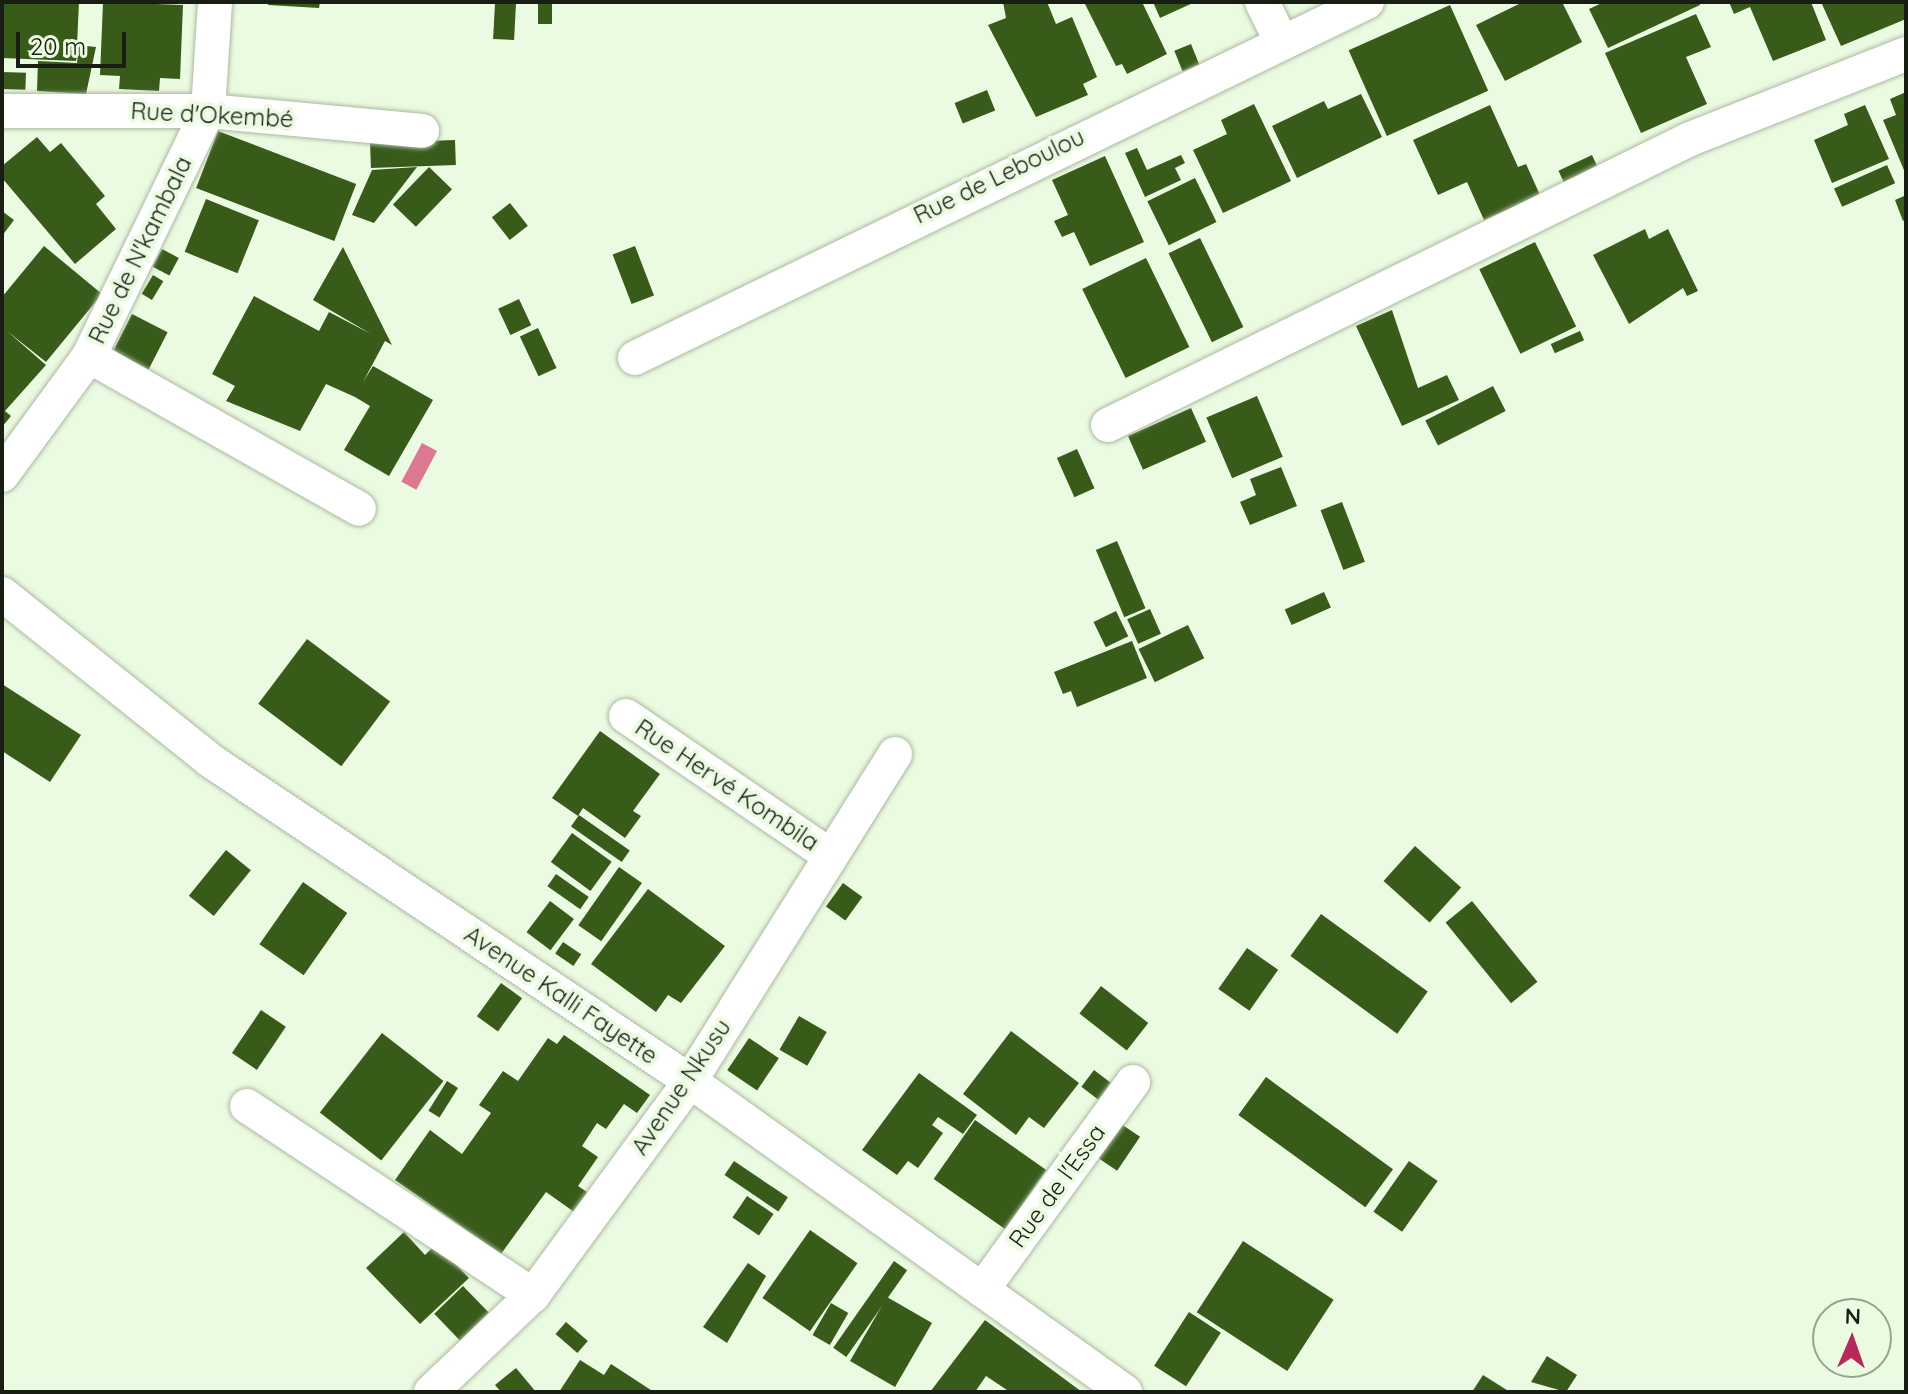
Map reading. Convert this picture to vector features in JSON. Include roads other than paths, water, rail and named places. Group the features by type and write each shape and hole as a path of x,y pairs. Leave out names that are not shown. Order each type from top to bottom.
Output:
{"street":[{"name":"Rue de N'kambala","path":"2,475 89,356 208,111 215,2"},
{"path":"1262,2 1281,41"},
{"name":"Rue de Leboulou","path":"635,358 1281,41 1367,2"},
{"path":"1108,425 1690,139 1906,54"},
{"name":"Rue d'Okembé","path":"2,111 208,111 422,131"},
{"path":"89,356 359,509"},
{"name":"Avenue Kalli Fayette","path":"2,594 211,761 690,1081 1125,1392"},
{"name":"Rue Hervé Kombila","path":"626,716 829,855"},
{"name":"Avenue Nkusu","path":"431,1392 533,1295 690,1081 895,754"},
{"name":"Rue de l'Essa","path":"982,1290 1133,1082"},
{"path":"247,1106 533,1295"}]}
